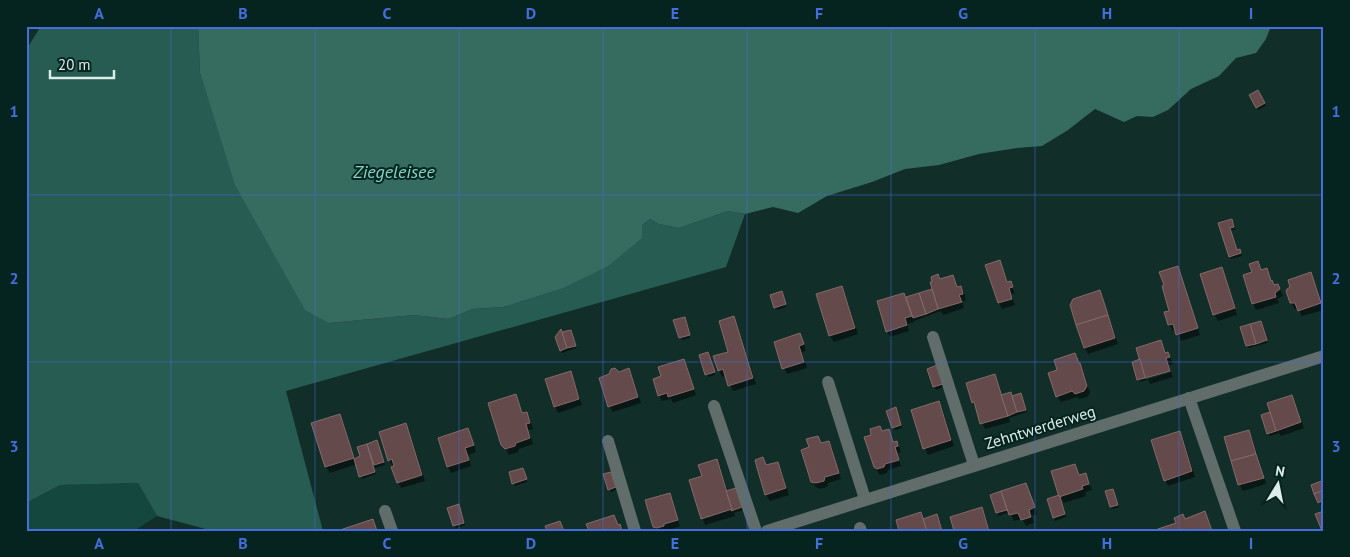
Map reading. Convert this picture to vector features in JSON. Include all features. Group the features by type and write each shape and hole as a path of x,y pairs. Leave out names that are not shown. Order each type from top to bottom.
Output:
{"street":[{"path":"933,337 974,465"},
{"name":"Zehntwerderweg","path":"767,531 1324,356"},
{"path":"828,382 866,500"},
{"path":"1189,398 1235,531"},
{"path":"714,406 756,531"},
{"path":"608,441 635,531"},
{"path":"385,511 392,531"}],"shaded area":[{"path":"41,26 198,26 200,73 214,116 329,323 414,315 448,319 473,309 504,307 561,289 650,219 659,224 679,228 728,211 745,214 726,267 286,391 323,531 213,531 157,516 138,483 60,485 26,503 26,50"},
{"path":"138,483 157,516 134,531 26,531 26,503 60,485"}],"water":[{"name":"Ziegeleisee","path":"198,26 1271,26 1266,39 1256,53 1236,58 1219,76 1191,89 1168,110 1153,117 1137,116 1124,122 1095,109 1068,130 1042,146 979,154 939,165 905,169 827,196 798,213 773,207 745,214 728,211 679,228 659,224 650,219 642,225 642,238 608,266 561,289 504,307 473,309 448,319 414,315 329,323 305,310 235,185 200,73"}],"building":[{"path":"1258,90 1265,103 1256,108 1249,95"},
{"path":"1232,219 1234,227 1230,228 1237,250 1240,249 1241,253 1229,257 1218,223"},
{"path":"1000,260 1007,282 1011,281 1013,287 1009,288 1012,299 998,303 985,265"},
{"path":"1258,261 1261,270 1267,268 1271,281 1274,285 1278,284 1280,289 1275,293 1276,297 1252,304 1243,275 1252,272 1249,264"},
{"path":"1178,266 1198,328 1176,335 1173,324 1168,325 1164,312 1169,311 1162,286 1164,285 1159,272"},
{"path":"1222,267 1235,308 1213,315 1200,274"},
{"path":"1311,272 1321,303 1298,311 1295,303 1290,303 1286,291 1290,287 1288,280"},
{"path":"938,274 940,279 953,275 957,287 961,286 963,294 959,295 962,302 938,309 930,282 932,282 931,277"},
{"path":"842,286 855,328 829,336 816,294"},
{"path":"932,289 938,309 926,314 919,293"},
{"path":"1100,290 1108,315 1076,325 1070,305 1073,299"},
{"path":"782,291 786,304 774,308 770,295"},
{"path":"904,293 912,316 905,318 907,325 886,332 877,301"},
{"path":"919,293 926,314 913,318 906,297"},
{"path":"1108,315 1115,338 1084,348 1076,325"},
{"path":"734,316 753,378 728,386 723,369 718,371 713,356 728,352 719,321"},
{"path":"685,317 690,335 679,338 673,320"},
{"path":"1261,321 1267,340 1256,344 1250,324"},
{"path":"1250,324 1256,344 1246,346 1240,327"},
{"path":"561,329 567,348 560,351 555,337"},
{"path":"571,330 576,346 567,348 562,332"},
{"path":"800,333 804,344 799,346 804,362 782,369 774,342"},
{"path":"1161,340 1165,353 1168,352 1170,357 1166,358 1170,371 1145,378 1136,348"},
{"path":"708,352 715,372 705,375 699,355"},
{"path":"1075,353 1087,386 1084,391 1075,394 1072,391 1056,397 1048,373 1057,370 1054,360"},
{"path":"684,359 694,389 668,397 667,393 658,396 653,379 661,376 658,367"},
{"path":"1140,359 1145,378 1137,380 1132,362"},
{"path":"937,365 943,384 933,387 927,369"},
{"path":"615,368 619,372 629,368 638,397 608,407 599,378 609,374 611,369"},
{"path":"571,371 579,399 554,407 545,379"},
{"path":"995,374 1008,416 980,424 966,383"},
{"path":"1011,392 1017,412 1008,416 1001,395"},
{"path":"1021,393 1026,410 1017,412 1012,396"},
{"path":"516,394 522,413 527,412 530,423 526,424 530,438 505,449 501,445 488,403"},
{"path":"1292,395 1301,422 1276,431 1267,403"},
{"path":"939,401 951,440 923,449 911,410"},
{"path":"896,407 901,425 892,428 886,411"},
{"path":"1270,412 1276,431 1267,434 1261,415"},
{"path":"340,414 354,458 325,467 311,423"},
{"path":"406,423 422,475 397,483 391,467 394,466 392,459 388,461 379,432"},
{"path":"880,426 882,431 889,429 893,442 897,441 898,446 895,447 899,460 885,464 884,467 877,469 874,467 864,437 871,435 870,429"},
{"path":"468,428 474,445 465,448 469,460 447,467 438,438"},
{"path":"1249,430 1256,454 1231,461 1224,437"},
{"path":"1180,431 1192,471 1164,481 1151,440"},
{"path":"818,436 821,443 829,441 839,473 825,477 824,481 816,483 811,482 801,450 809,447 806,439"},
{"path":"377,440 384,462 374,465 367,444"},
{"path":"367,444 375,472 359,477 354,459 360,456 357,447"},
{"path":"1256,454 1264,478 1238,485 1231,461"},
{"path":"763,457 766,465 778,462 786,488 765,495 755,460"},
{"path":"717,459 732,509 701,519 689,480 702,476 698,465"},
{"path":"1075,464 1079,475 1086,473 1089,484 1082,486 1083,489 1059,497 1051,471"},
{"path":"523,468 527,479 512,484 509,472"},
{"path":"611,472 616,487 608,490 603,474"},
{"path":"1324,480 1324,490 1314,494 1311,485"},
{"path":"1026,483 1035,507 1029,510 1031,517 1021,520 1018,513 1009,515 1001,491"},
{"path":"736,488 742,507 731,511 726,491"},
{"path":"1113,489 1118,505 1110,507 1105,491"},
{"path":"1324,490 1324,500 1318,503 1314,494"},
{"path":"1001,491 1007,510 996,513 990,495"},
{"path":"670,493 678,520 657,528 653,527 645,500"},
{"path":"1059,495 1065,514 1053,518 1047,499"},
{"path":"459,504 464,523 453,526 447,508"},
{"path":"982,507 989,531 954,531 950,517"},
{"path":"1205,511 1212,531 1155,530 1176,523 1174,518 1183,514 1185,519"},
{"path":"1324,511 1324,531 1322,531 1315,514"},
{"path":"921,512 927,531 899,531 896,520"},
{"path":"937,514 942,531 927,531 923,519"},
{"path":"614,515 622,531 589,531 586,524"},
{"path":"373,519 377,531 337,531"},
{"path":"560,521 564,531 547,531 545,526"}]}
